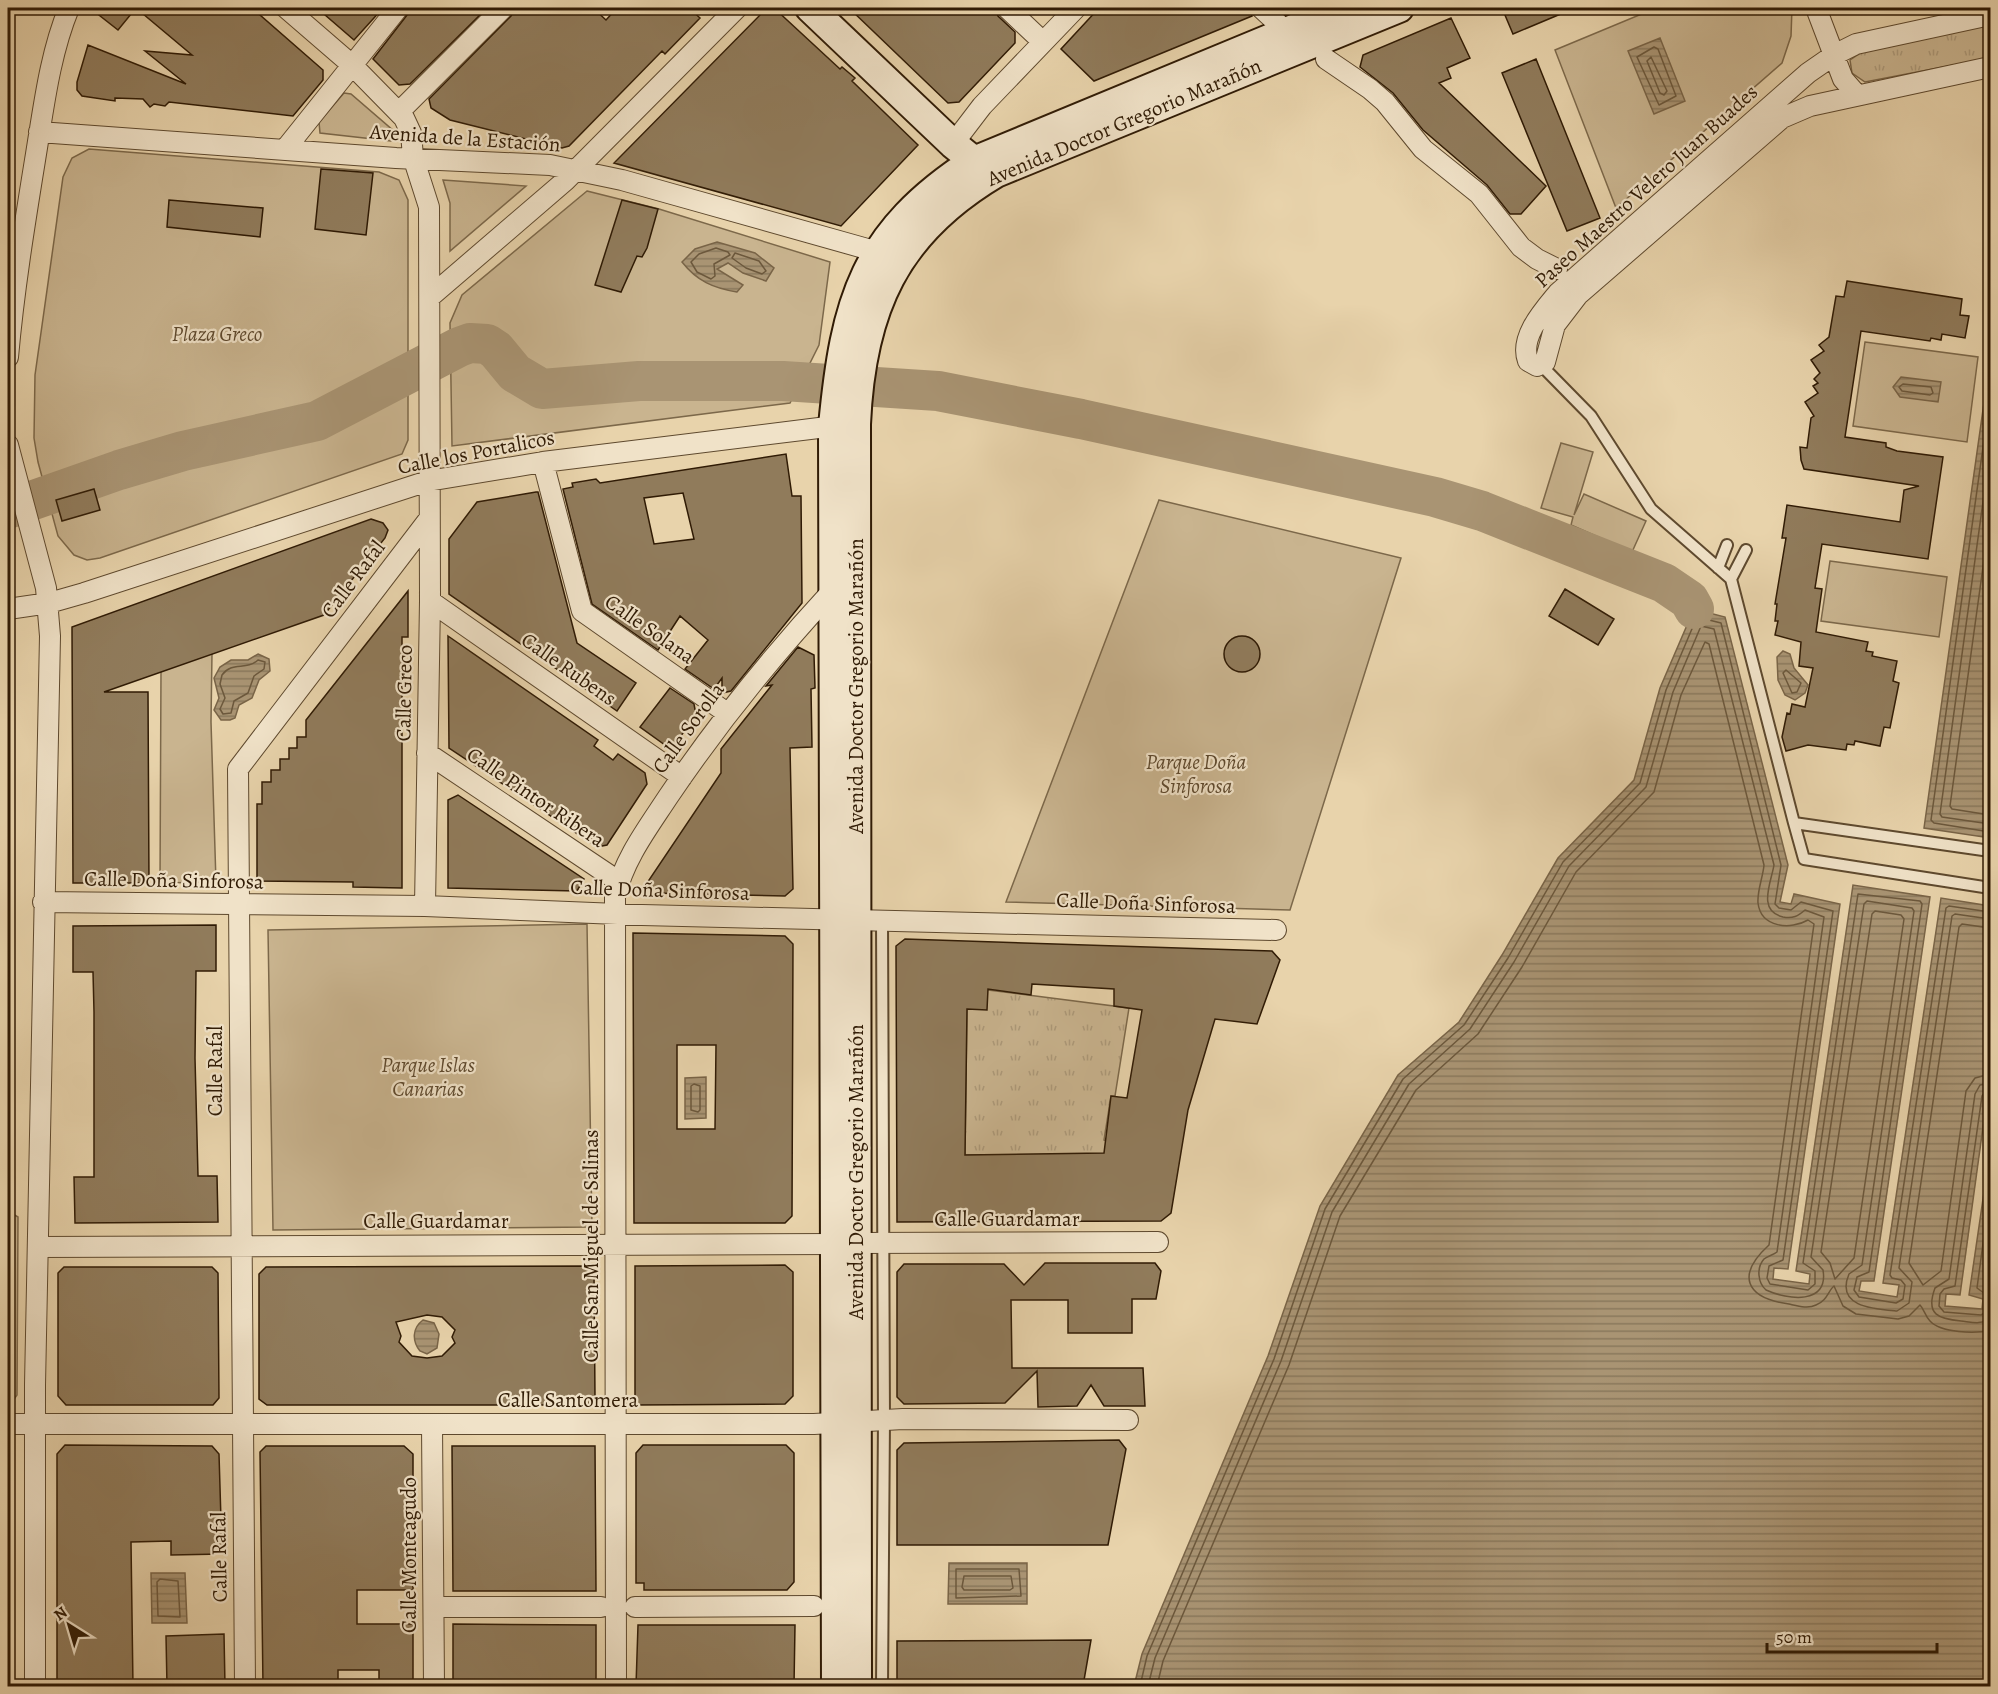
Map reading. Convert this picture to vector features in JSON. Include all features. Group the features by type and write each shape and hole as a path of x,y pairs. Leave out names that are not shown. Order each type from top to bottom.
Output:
{"street":[{"path":"8,357 16,222 39,132 53,58 69,8"},
{"path":"286,8 352,65 399,112 411,133 413,157 429,207 428,481"},
{"path":"286,148 398,8"},
{"path":"399,112 503,8"},
{"path":"430,301 577,170 736,8"},
{"path":"810,8 974,159"},
{"path":"1007,8 1042,42"},
{"path":"974,159 982,106 1076,8"},
{"path":"1261,8 1286,32"},
{"name":"Avenida Doctor Gregorio Marañón","path":"857,919 834,590 858,328 857,294 873,250 925,197 974,159 1344,8"},
{"name":"Avenida Doctor Gregorio Marañón","path":"974,159 1399,8"},
{"path":"1816,8 1843,79 1857,95"},
{"name":"Paseo Maestro Velero Juan Buades","path":"1990,15 1856,44 1834,55 1808,73 1558,293 1539,318 1527,344 1528,361 1534,366 1541,365 1546,358 1548,343 1555,325 1578,295 1767,129 1794,112 1857,95 1990,67"},
{"path":"1326,59 1378,95 1402,120 1423,149 1479,194 1521,247 1536,259 1557,269"},
{"name":"Avenida de la Estación","path":"39,132 413,157 526,162 622,180 873,250"},
{"name":"Avenida Doctor Gregorio Marañón","path":"858,328 921,231 966,191 974,159"},
{"name":"Avenida Doctor Gregorio Marañón","path":"850,419 857,919 859,1421 857,1686"},
{"name":"Calle los Portalicos","path":"8,609 48,603 428,481 543,462 850,419"},
{"path":"8,446 12,469 48,603 35,1426 35,1686"},
{"name":"Calle Solana","path":"543,462 582,611 728,713"},
{"name":"Calle Greco","path":"425,906 430,601 428,481"},
{"name":"Calle Rafal","path":"245,1686 241,1425 238,769 429,519"},
{"name":"Calle Sorolla","path":"613,914 618,881 628,857 682,777 761,670 834,590"},
{"name":"Calle Rubens","path":"430,601 682,777"},
{"name":"Calle Pintor Ribera","path":"427,753 618,881"},
{"name":"Calle Doña Sinforosa","path":"43,902 425,906 613,914 1276,930"},
{"name":"Calle San Miguel de Salinas","path":"613,914 616,1686"},
{"name":"Calle Guardamar","path":"38,1247 1158,1242"},
{"name":"Calle Santomera","path":"8,1424 35,1426 615,1424 1128,1420"},
{"name":"Avenida Doctor Gregorio Marañón","path":"836,1686 825,1606 859,1421"},
{"name":"Calle Monteagudo","path":"432,1424 434,1686"},
{"path":"634,1607 825,1606"},
{"path":"434,1607 601,1607"}],"lane":[{"path":"1541,365 1591,416 1651,510 1731,579 1804,859 1990,888"},
{"path":"1718,568 1727,545"},
{"path":"1731,579 1746,550"},
{"path":"1794,823 1990,851"},
{"path":"859,1421 882,1686"}],"green space":[{"path":"1656,8 1792,8 1791,36 1782,63 1616,208 1555,50"},
{"path":"1990,23 1990,58 1865,82 1852,73 1850,60 1862,52"},
{"path":"344,93 351,94 395,132 396,139 391,141 320,133 319,122"},
{"name":"Plaza Greco","path":"89,149 379,172 399,180 408,200 408,440 402,454 100,558 87,560 74,555 58,536 38,462 34,438 35,375 63,177 72,158"},
{"path":"443,180 526,186 450,251 450,203"},
{"path":"587,191 659,209 830,262 819,345 790,403 452,446 450,323 462,295"},
{"path":"1865,342 1978,357 1967,442 1853,426"},
{"path":"1561,443 1593,452 1574,515 1584,494 1646,521 1632,552 1571,525 1573,517 1541,508"},
{"name":"Parque Doña Sinforosa","path":"1159,500 1401,558 1290,910 1006,902"},
{"path":"1830,561 1947,577 1939,637 1821,621"},
{"path":"212,653 211,722 216,882 160,883 161,671"},
{"name":"Parque Islas Canarias","path":"587,924 592,1227 273,1230 268,930"},
{"path":"988,990 1129,1008 1115,1096 1111,1096 1104,1140 1109,1142 1107,1154 965,1155 967,1009"},
{"path":"8,1211 18,1217 17,1395 10,1405 8,1404"}],"water":[{"path":"1660,38 1685,101 1654,114 1628,51"},
{"path":"717,242 755,253 774,268 766,281 743,273 728,263 717,269 743,285 737,292 706,283 682,262 695,249"},
{"path":"1990,360 1990,838 1924,828"},
{"path":"1901,377 1941,382 1938,402 1900,397 1893,387"},
{"path":"1694,609 1725,617 1788,865 1780,902 1791,904 1794,894 1840,904 1788,1269 1774,1268 1773,1279 1809,1284 1810,1274 1796,1271 1853,885 1930,897 1874,1281 1861,1281 1859,1291 1897,1297 1899,1285 1883,1283 1941,898 1990,906 1990,1076 1960,1295 1946,1294 1945,1306 1982,1309 1983,1299 1969,1295 1990,1151 1990,1686 1134,1686 1142,1654 1268,1356 1320,1206 1398,1075 1459,1022 1502,955 1558,858 1634,780 1660,688"},
{"path":"1783,651 1790,654 1794,668 1808,685 1805,693 1795,700 1785,695 1778,680 1777,657"},
{"path":"258,654 269,659 270,671 259,680 252,698 239,705 235,718 221,720 214,710 219,698 214,678 220,667 231,660 248,660"},
{"path":"706,1077 706,1118 685,1119 685,1078"},
{"path":"423,1320 434,1323 439,1334 437,1348 427,1354 420,1351 415,1339 415,1331"},
{"path":"949,1563 1027,1563 1027,1604 948,1604"},
{"path":"151,1573 185,1573 187,1623 152,1623"}],"building":[{"path":"90,8 136,8 118,30"},
{"path":"136,8 252,8 323,70 323,80 293,116 169,102 165,106 154,104 150,107 143,99 115,98 115,101 82,96 77,90 77,82 88,45 186,84 145,51 192,55"},
{"path":"317,8 383,8 354,40"},
{"path":"410,8 487,8 410,84 399,85 373,59"},
{"path":"515,8 593,8 606,20 617,8 689,8 700,18 665,54 662,51 569,146 562,148 450,120 431,108 429,99 511,16"},
{"path":"767,8 774,8 840,69 842,67 855,78 852,81 918,145 841,226 614,163"},
{"path":"849,8 995,8 998,16 1015,32 1015,43 959,102 948,103"},
{"path":"1099,8 1249,8 1252,16 1094,81 1061,49"},
{"path":"1502,8 1575,8 1513,34"},
{"path":"1451,18 1470,58 1447,68 1451,78 1439,83 1546,186 1521,214 1510,214 1487,185 1423,130 1393,93 1360,67 1363,55"},
{"path":"1536,59 1600,218 1567,231 1502,73"},
{"path":"321,169 373,173 366,235 315,229"},
{"path":"169,200 263,208 260,237 167,227"},
{"path":"622,200 658,209 647,248 642,257 637,256 621,292 595,285"},
{"path":"1847,281 1962,299 1960,315 1969,316 1965,338 1942,334 1941,340 1931,338 1930,341 1861,331 1845,437 1886,443 1886,447 1897,451 1943,457 1928,559 1822,544 1815,588 1822,589 1816,632 1868,642 1866,651 1873,652 1872,656 1897,661 1893,681 1899,683 1890,728 1884,727 1880,746 1855,741 1854,745 1847,744 1846,750 1808,745 1786,751 1782,737 1787,713 1790,714 1792,704 1805,707 1813,668 1799,666 1801,642 1775,635 1778,621 1775,621 1777,604 1775,604 1786,538 1782,538 1787,505 1900,522 1904,490 1919,486 1804,469 1800,447 1807,448 1811,418 1814,416 1805,402 1818,393 1813,386 1818,383 1814,379 1820,373 1811,360 1824,351 1819,345 1829,337 1836,296 1844,297"},
{"path":"786,454 792,496 801,496 802,603 731,691 722,693 722,678 714,689 685,669 708,640 680,616 658,650 592,604 563,489 573,487 572,483 596,479 600,483","holes":["683,493 694,539 654,544 644,498"]},
{"path":"94,489 100,510 62,521 56,500"},
{"path":"538,492 577,643 636,683 617,711 449,594 449,539 477,502"},
{"path":"371,519 383,523 388,530 385,538 324,615 104,692 148,692 149,883 73,883 72,627"},
{"path":"1565,589 1614,619 1598,645 1549,616"},
{"path":"408,591 408,637 402,637 402,888 353,887 353,882 257,881 257,804 262,804 262,782 271,782 271,770 280,770 280,759 289,759 289,748 297,748 297,737 306,737 306,720"},
{"path":"448,636 598,740 594,746 613,760 618,754 645,773 647,784 607,845 597,847 449,748"},
{"path":"1242,636 1255,641 1260,654 1255,667 1242,672 1229,667 1224,654 1229,641"},
{"path":"798,647 814,655 815,688 811,689 812,747 790,748 793,889 785,896 652,893 647,883 721,773 721,749 772,685 766,686"},
{"path":"670,688 694,704 696,715 675,744 665,745 640,727"},
{"path":"458,795 584,879 577,891 448,888 448,800"},
{"path":"216,925 216,971 196,971 195,1058 198,1176 217,1176 218,1222 75,1223 74,1177 94,1177 94,1012 93,972 73,972 73,926"},
{"path":"633,933 785,936 793,944 792,1216 785,1223 634,1223","holes":["677,1045 716,1045 715,1129 677,1129"]},
{"path":"905,939 1272,951 1280,960 1257,1024 1215,1019 1188,1110 1171,1213 1161,1221 897,1222 896,946","holes":["1032,984 1114,989 1114,1006 1142,1010 1127,1098 1111,1096 1104,1153 965,1155 967,1009 987,1010 988,989 1031,995"]},
{"path":"1045,1263 1155,1263 1161,1271 1156,1299 1132,1299 1132,1333 1068,1333 1068,1300 1011,1300 1012,1368 1143,1368 1145,1406 1104,1406 1091,1385 1077,1406 1038,1407 1037,1371 1005,1403 904,1404 897,1397 897,1272 904,1264 1004,1264 1024,1285"},
{"path":"785,1265 793,1272 793,1396 785,1404 635,1405 635,1266"},
{"path":"587,1266 594,1273 595,1398 587,1405 267,1405 259,1399 259,1274 266,1267","holes":["427,1315 442,1317 455,1330 452,1337 455,1343 442,1356 427,1358 412,1356 399,1342 401,1336 396,1322"]},
{"path":"64,1267 212,1267 218,1273 219,1398 213,1405 66,1405 58,1396 58,1273"},
{"path":"1119,1440 1126,1449 1108,1545 897,1545 897,1450 904,1443"},
{"path":"65,1445 212,1446 219,1454 222,1554 171,1555 171,1541 131,1542 133,1686 57,1686 57,1454"},
{"path":"643,1445 786,1445 794,1453 794,1582 787,1590 644,1590 644,1583 636,1583 636,1453"},
{"path":"266,1446 404,1446 413,1454 413,1590 357,1590 357,1624 413,1624 413,1686 379,1686 379,1670 338,1670 338,1686 263,1686 260,1452"},
{"path":"452,1446 595,1446 596,1591 453,1591"},
{"path":"453,1624 596,1625 596,1686 453,1686"},
{"path":"638,1625 795,1625 794,1686 636,1686"},
{"path":"224,1634 225,1686 167,1686 166,1636"},
{"path":"1091,1640 1083,1686 897,1686 897,1641"}],"waterway":[{"path":"8,509 119,470 183,451 317,421 459,347 470,343 487,344 496,350 515,373 542,389 639,381 783,381 938,391 1081,419 1435,497 1482,511 1664,583 1689,600 1694,609"}]}
